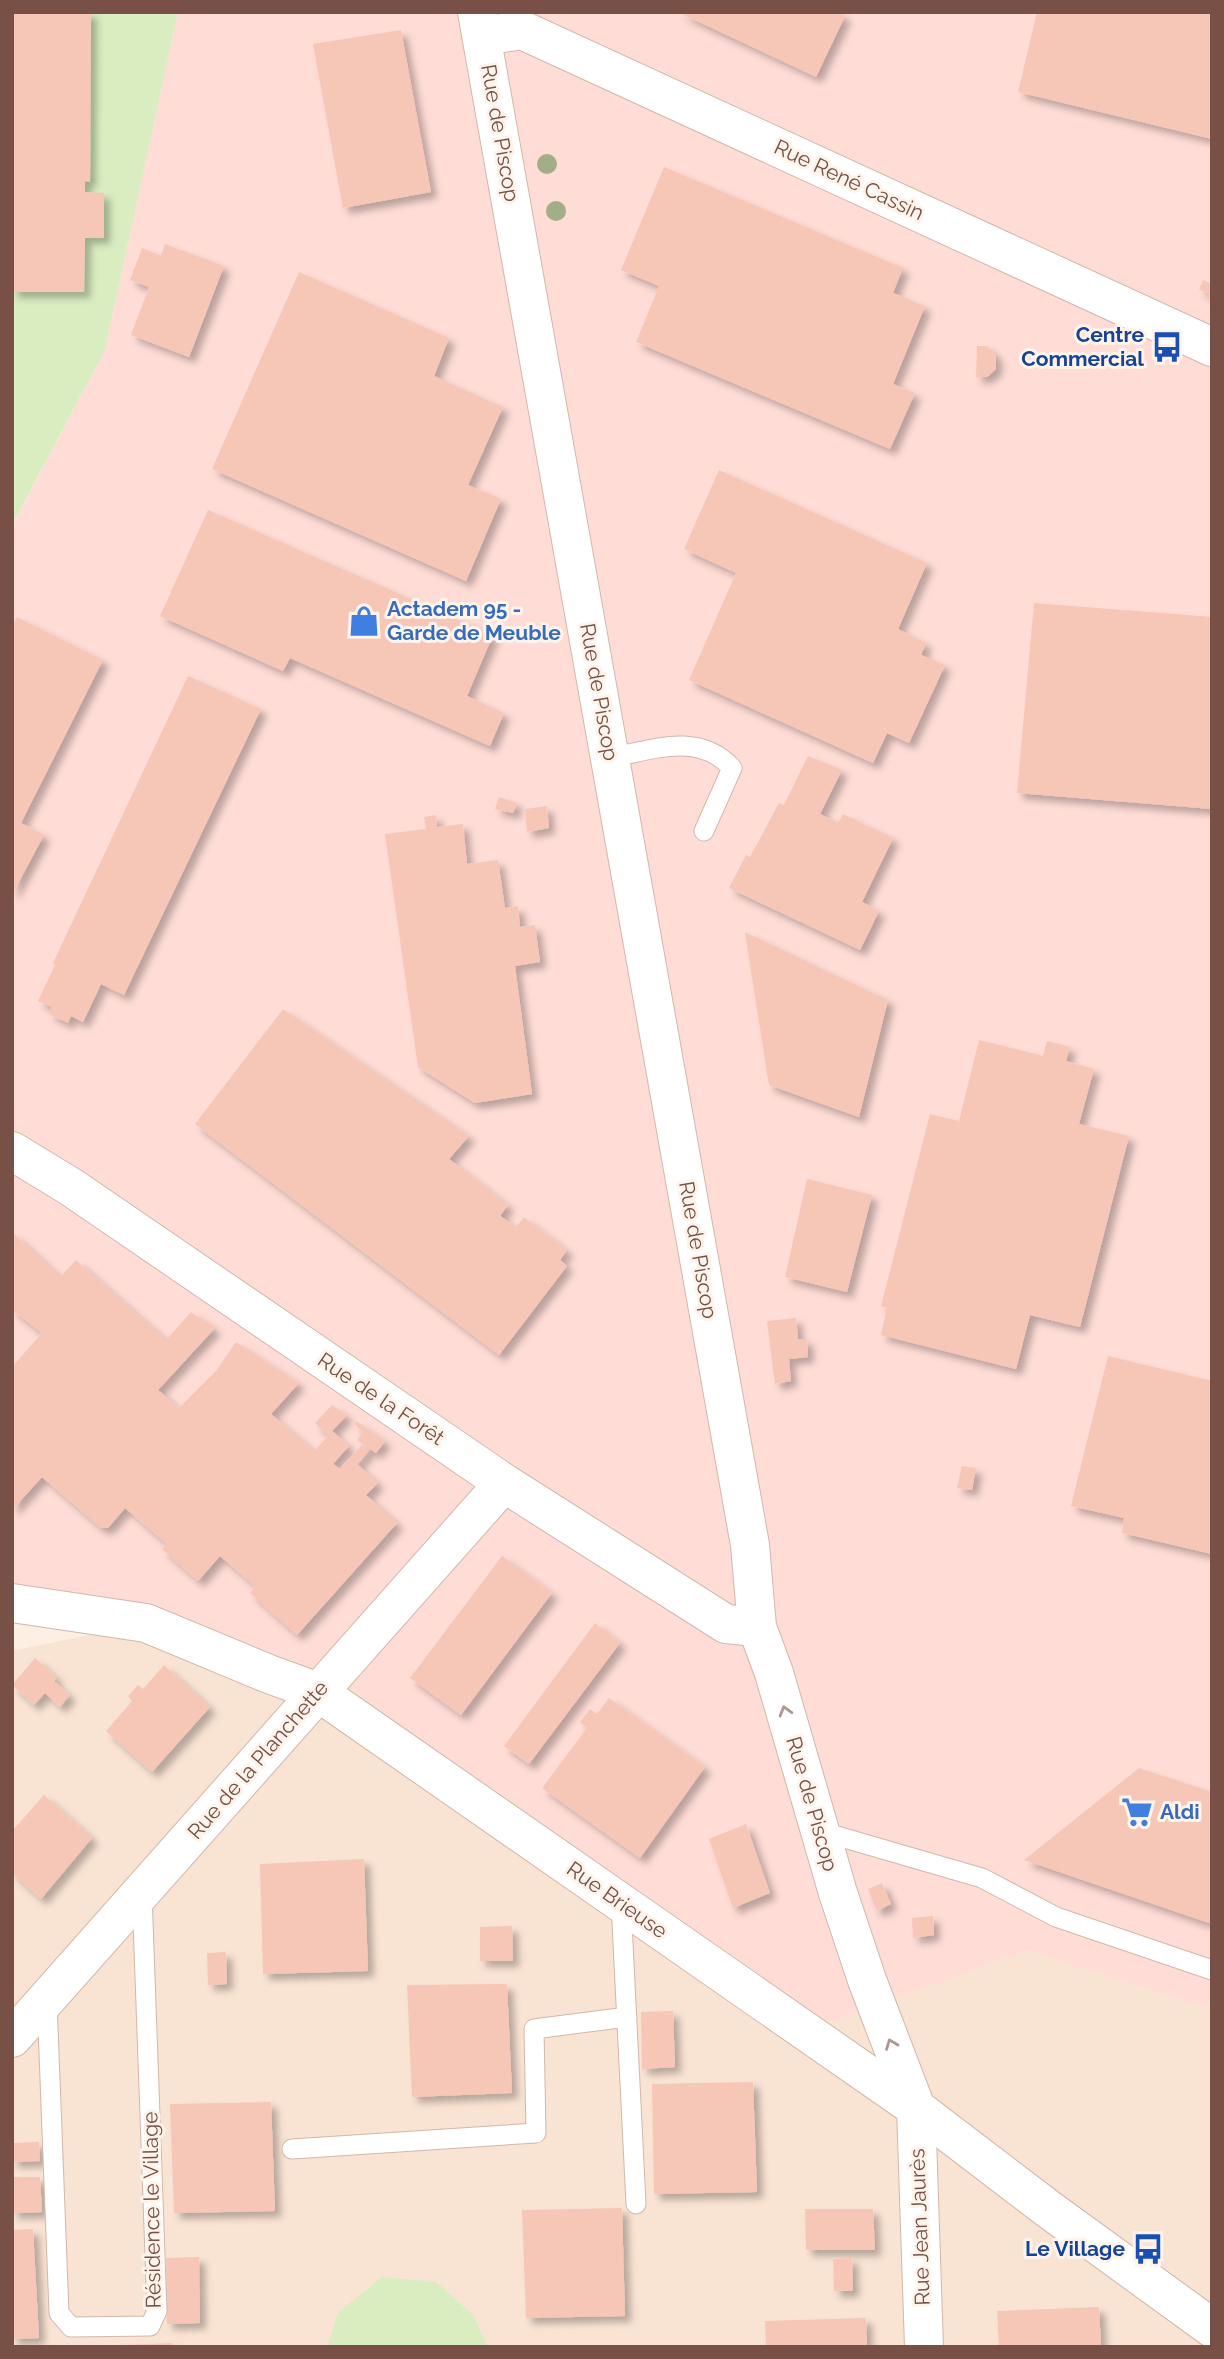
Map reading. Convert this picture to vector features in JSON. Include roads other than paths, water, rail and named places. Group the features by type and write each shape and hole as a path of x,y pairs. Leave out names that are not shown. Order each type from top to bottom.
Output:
{"street":[{"name":"Rue René Cassin","path":"480,24 522,30 1212,347"},
{"name":"Rue de Piscop","path":"480,24 750,1545 757,1627 774,1673 867,1980 916,2108"},
{"name":"Rue de la Forêt","path":"12,1151 71,1187 504,1483 726,1624 757,1627"},
{"name":"Rue de la Planchette","path":"12,2038 504,1483"},
{"name":"Rue Brieuse","path":"12,1603 146,1623 318,1692 916,2108"},
{"path":"916,2108 1047,2208 1212,2328"},
{"name":"Rue Jean Jaurès","path":"916,2108 924,2347"}],"lane":[{"path":"610,758 671,745 700,748 723,758 732,768 704,831"},
{"path":"820,1831 982,1878 1056,1917 1212,1970"},
{"name":"Résidence le Village","path":"47,2000 59,2313 71,2328 150,2326 157,2311 142,1892"},
{"path":"621,1902 636,2204"},
{"path":"292,2149 536,2133 534,2029 627,2017"}],"place":[{"name":"Centre Commercial","path":"1167,347"},
{"name":"Actadem 95 - Garde de Meuble","path":"364,621"},
{"name":"Aldi","path":"1137,1812"},
{"name":"Le Village","path":"1148,2249"}]}
